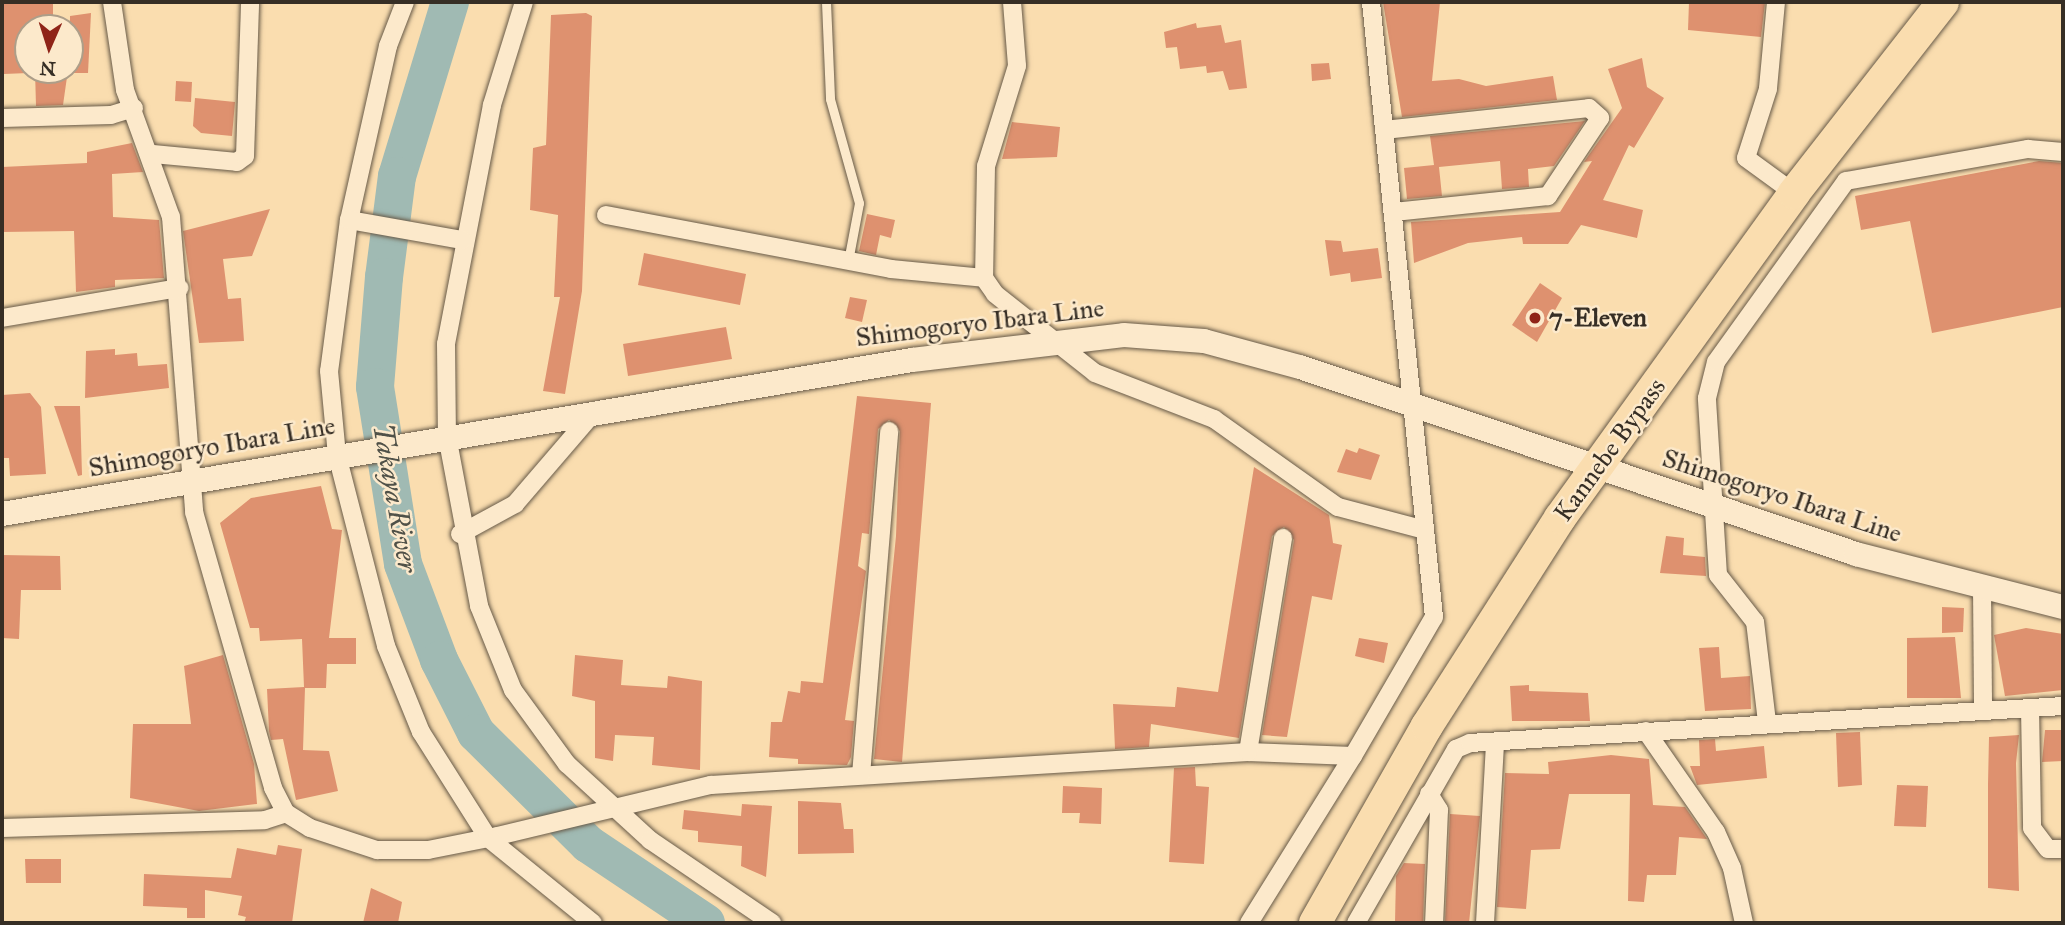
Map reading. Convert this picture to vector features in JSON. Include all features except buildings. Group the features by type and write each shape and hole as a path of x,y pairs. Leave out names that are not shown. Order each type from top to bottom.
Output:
{"highway":[{"name":"Kannebe Bypass","path":"1315,923 1427,726 1595,467 1794,193 1943,2"}],"main road":[{"name":"Shimogoryo Ibara Line","path":"2,514 594,411 1049,341 1124,335 1204,341 1595,467 1714,510 1982,588 2063,607"}],"street":[{"path":"112,2 114,42 134,108 153,154 171,217 179,288 190,481 207,572 286,813"},
{"path":"153,154 237,162 245,156 250,2"},
{"path":"405,2 388,46 353,221 329,371 341,454 386,646 421,732 493,837 593,923"},
{"path":"524,2 454,239 446,344 441,438 460,534 479,606 513,690 567,764 609,808 772,923"},
{"path":"984,278 986,166 1017,66 1012,2"},
{"path":"1250,923 1434,617 1415,408 1371,2"},
{"path":"1776,2 1768,89 1746,158 1794,193"},
{"path":"2,118 111,115 134,108"},
{"path":"1384,130 1589,108 1600,118 1548,195 1394,212"},
{"path":"1767,722 1755,622 1718,575 1710,376 1776,277 1846,181 2028,149 2063,152"},
{"path":"606,215 848,261 984,278 1049,341 1095,373 1214,419 1338,507 1425,530"},
{"path":"353,221 454,239"},
{"path":"1747,258 1776,277"},
{"path":"2,318 179,288"},
{"path":"460,534 515,503 594,411"},
{"path":"861,775 889,431"},
{"path":"1248,752 1283,538"},
{"path":"1982,588 1983,710"},
{"path":"1356,923 1456,749 1495,743 1767,722 2063,706"},
{"path":"2030,708 2032,828 2048,849 2063,849"},
{"path":"1646,732 1716,832 1732,868 1744,923"},
{"path":"1485,923 1495,743"},
{"path":"2,828 265,820 286,813 377,850 493,837 711,785 1248,752 1353,755"},
{"path":"1429,794 1439,810 1434,923"}],"lane":[{"path":"826,2 830,99 859,203 848,261"}],"waterway":[{"name":"Takaya River","path":"450,2 397,176 384,277 375,387 403,564 439,660 476,733 588,844 706,923"}],"place":[{"name":"7-Eleven","path":"1535,318"}]}
